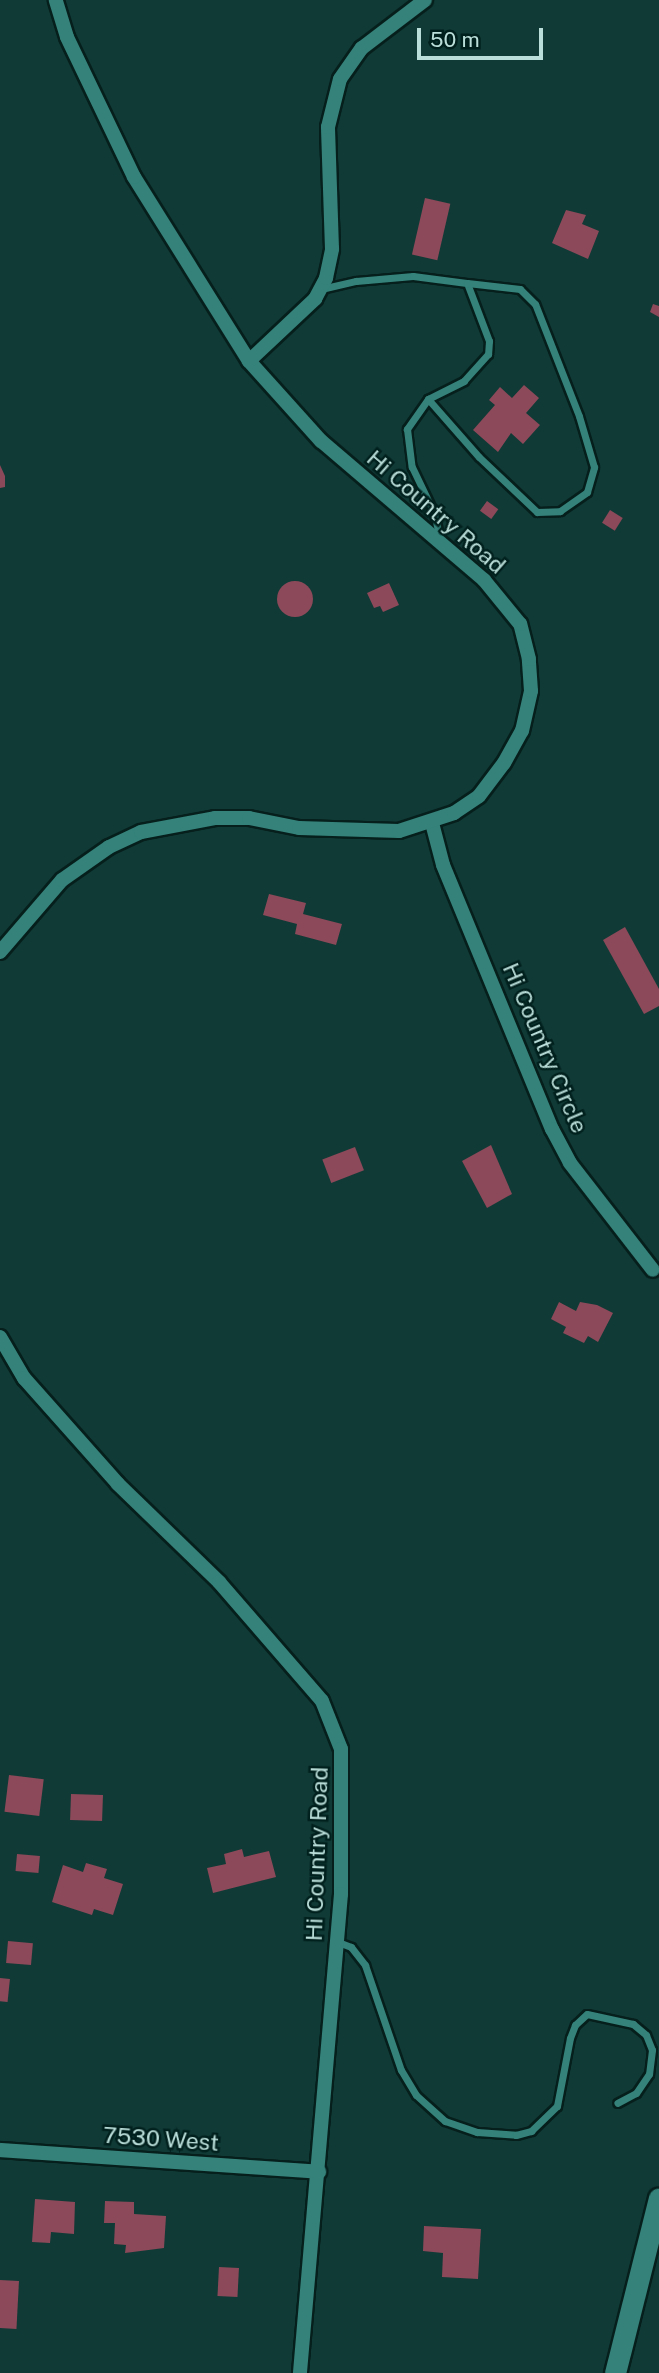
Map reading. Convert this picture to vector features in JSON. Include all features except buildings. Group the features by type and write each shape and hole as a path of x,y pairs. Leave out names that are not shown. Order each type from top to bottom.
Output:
{"main road":[{"path":"615,2373 659,2198"}],"street":[{"name":"Hi Country Road","path":"0,952 38,902 62,880 109,847 141,832 215,818 366,831 399,831 432,823 479,796 504,763 522,730 531,691 529,659 520,624 484,580 440,539 321,441 249,361 134,177 67,37 56,0"},
{"path":"249,361 321,289 332,249 327,148 331,104 340,79 362,48 425,0"},
{"name":"Hi Country Circle","path":"432,823 443,865 552,1129 570,1163 653,1270"},
{"name":"Hi Country Road","path":"0,1337 24,1378 109,1475 219,1582 322,1701 341,1749 345,1774 337,1941 300,2373"},
{"name":"7530 West","path":"0,2150 319,2172"}],"lane":[{"path":"321,289 356,281 414,276 520,289 535,304 587,441 594,467 587,492 559,511 537,512 479,457 428,399"},
{"path":"440,539 434,513 412,467 407,429 428,399 464,381 488,354 489,341 467,283"},
{"path":"337,1941 351,1947 365,1965 401,2070 416,2095 445,2122 477,2132 516,2135 531,2131 557,2106 570,2038 575,2025 587,2014 633,2024 646,2035 652,2050 649,2074 636,2093 617,2103"}]}
